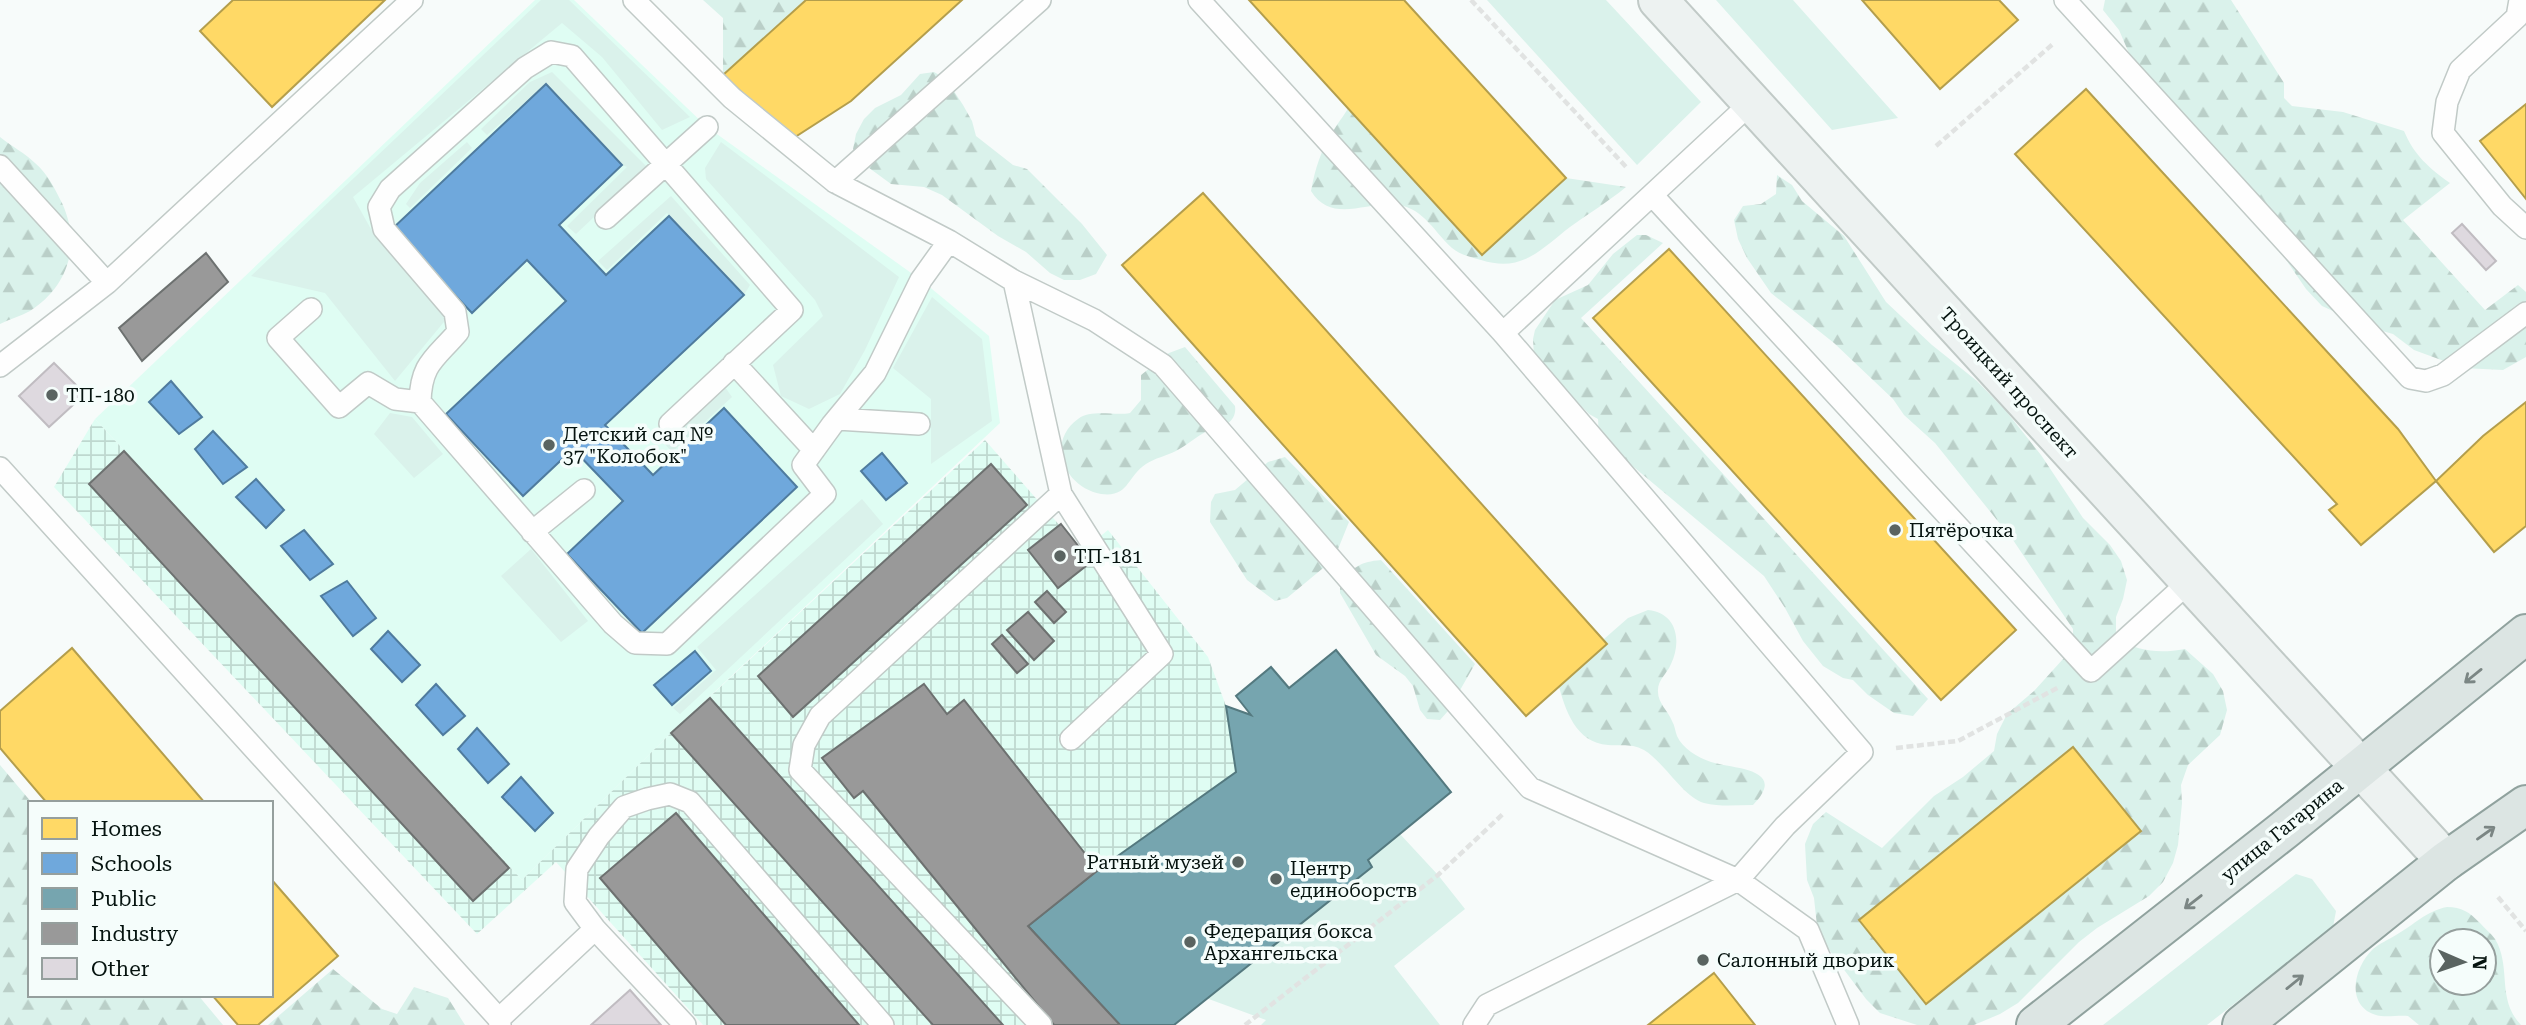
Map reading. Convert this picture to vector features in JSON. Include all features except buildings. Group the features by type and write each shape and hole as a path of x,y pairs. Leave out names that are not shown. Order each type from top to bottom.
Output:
{"main road":[{"name":"Троицкий проспект","path":"1658,0 2446,861"},
{"name":"улица Гагарина","path":"2036,1025 2284,830 2526,634"},
{"path":"2242,1025 2446,861 2526,805"}],"lane":[{"path":"0,366 107,283 412,0"},
{"path":"634,0 732,98 835,182 950,242 1014,281 1094,320 1163,365 1530,788 1738,880 1808,930 1848,1025"},
{"path":"835,182 1040,0"},
{"path":"1199,0 1503,333 1862,752 1785,826 1738,880 1487,1005 1474,1025"},
{"path":"2065,0 2410,378 2426,381 2443,375 2526,313"},
{"path":"2520,0 2517,17 2460,70 2447,102 2443,133 2502,206 2526,228"},
{"path":"419,402 420,381 427,366 458,332 455,312 384,229 379,206 390,189 525,68 551,52 572,55 792,310 670,424"},
{"path":"1503,333 1752,102"},
{"path":"606,218 707,127"},
{"path":"0,166 107,283"},
{"path":"1653,196 2091,671 2190,581"},
{"path":"311,309 278,338 339,407 368,383 395,399 419,402 613,624 635,643 667,644 824,494 803,465 875,373 921,280 950,242"},
{"path":"1014,281 1061,494 1162,654 1071,740"},
{"path":"734,363 814,450"},
{"path":"837,419 919,425"},
{"path":"0,468 500,1022 595,929"},
{"path":"532,531 584,490"},
{"path":"1041,1025 800,770 804,745 820,716 1061,494"},
{"path":"685,1025 595,929 575,902 578,869 598,836 624,807 670,794 690,802 883,1025"}],"path":[{"path":"1471,0 1653,196"},
{"path":"1936,146 2081,19"},
{"path":"1862,752 1958,741 2091,671"},
{"path":"1245,1025 1438,875 1530,788"},
{"path":"2498,897 2526,931"}],"shaded area":[{"name":"Детский сад № 37 \"Колобок\"","path":"535,0 574,0 707,127 921,280 989,336 1000,423 671,733 522,880 95,419"},
{"path":"95,419 522,880 671,733 985,440 1082,551 1108,530 1208,657 1226,706 1236,772 1098,870 1120,1025 703,1025 556,862 477,934 54,487"}],"green space":[{"path":"541,0 569,0 690,117 662,130 602,57 562,23 353,197 376,238 448,317 395,381 325,293 251,276"},
{"path":"703,0 806,0 723,75 723,18"},
{"path":"1487,0 1606,0 1701,102 1637,165"},
{"path":"1716,0 1793,0 1898,118 1832,130"},
{"path":"2105,0 2231,0 2284,83 2284,98 2292,106 2343,112 2404,131 2423,160 2450,183 2403,220 2485,310 2518,285 2526,292 2526,357 2503,370 2463,368 2414,350 2393,334 2368,327 2322,306 2306,289 2274,242 2138,74 2119,30 2103,10"},
{"path":"552,72 647,167 576,234 567,226 627,167 622,165 546,84 487,135 481,129 530,82"},
{"path":"934,72 946,79 972,121 976,136 1013,165 1027,169 1082,224 1107,255 1096,274 1080,280 1064,280 1050,273 1026,252 998,236 942,195 924,187 891,184 861,162 853,149 856,134 864,119 875,108 901,95 920,74"},
{"path":"1351,102 1566,178 1626,187 1530,257 1508,264 1470,257 1452,248 1422,216 1408,207 1387,204 1340,209 1329,207 1311,191 1325,145"},
{"path":"0,137 31,159 50,182 68,218 71,249 62,277 43,301 30,311 0,324"},
{"path":"467,142 472,148 410,208 406,204 420,183"},
{"path":"721,142 899,277 865,350 840,394 809,409 781,396 773,365 823,316 815,300 706,179 705,168"},
{"path":"1777,175 1792,185 1802,201 1844,236 1886,302 1932,345 1977,381 2006,411 2041,455 2083,518 2110,545 2121,561 2127,580 2116,617 2116,639 2149,650 2185,649 2213,674 2223,691 2227,710 2220,735 2188,765 2181,785 2178,845 2173,863 2163,882 2149,896 2079,942 2018,1003 1974,1025 1917,1025 1880,1013 1866,999 1818,935 1814,898 1807,880 1805,844 1813,824 1826,812 1882,848 1934,796 1963,777 1994,751 1997,734 2007,714 2034,691 2073,648 2073,629 2013,540 1935,443 1834,343 1771,293 1747,258 1738,239 1734,220 1743,206 1761,204 1776,194"},
{"path":"671,196 750,285 744,295 667,213 607,270 598,261"},
{"path":"1637,235 1646,235 1663,243 1581,318 1928,699 1913,716 1894,713 1868,695 1853,680 1843,678 1823,666 1803,641 1764,576 1599,438 1598,419 1589,414 1534,357 1535,330 1555,300 1588,285 1613,254"},
{"path":"932,297 982,339 992,421 931,464 931,399 893,368"},
{"path":"1185,347 1235,406 1231,420 1207,431 1176,451 1146,464 1117,493 1101,494 1078,483 1069,474 1061,452 1068,429 1078,419 1090,414 1130,413 1141,400 1141,375 1169,353"},
{"path":"725,387 732,397 672,452 664,443"},
{"path":"390,413 412,417 443,454 414,478 374,434"},
{"path":"1285,457 1349,522 1334,559 1287,598 1275,601 1247,580 1210,522 1211,502 1215,494 1235,490 1268,462"},
{"path":"862,499 883,524 680,714 673,708 716,670 697,647"},
{"path":"531,549 588,621 561,642 501,576"},
{"path":"1381,560 1475,664 1440,720 1427,719 1420,710 1413,686 1405,676 1376,655 1340,593 1340,581 1350,572 1368,562"},
{"path":"1648,610 1658,612 1671,622 1676,638 1674,655 1659,684 1658,692 1677,736 1687,749 1701,758 1754,772 1761,777 1765,784 1753,805 1716,805 1696,800 1644,750 1597,743 1580,732 1568,714 1558,683 1564,674 1628,618"},
{"path":"0,765 30,801 28,801 28,997 200,997 223,1025 0,1025"},
{"path":"1400,834 1465,909 1394,966 1440,1025 1261,1025 1266,1020 1206,998 1372,867 1368,860"},
{"path":"2296,874 2312,879 2336,911 2333,927 2207,1025 2103,1025"},
{"path":"2447,907 2457,908 2465,911 2484,927 2428,927 2428,997 2498,997 2498,946 2503,961 2509,1005 2521,1025 2419,1025 2408,1016 2381,1016 2362,1006 2356,988 2360,967 2366,957 2378,945 2426,915"},
{"path":"333,969 382,1009 397,1014 414,987 448,998 465,1025 268,1025"}],"place":[{"name":"ТП-180","path":"52,395"},
{"name":"Детский сад № 37 \"Колобок\"","path":"549,445"},
{"name":"Пятёрочка","path":"1895,530"},
{"name":"ТП-181","path":"1060,556"},
{"name":"Ратный музей","path":"1238,862"},
{"name":"Центр единоборств","path":"1276,879"},
{"name":"Федерация бокса Архангельска","path":"1190,942"},
{"name":"Салонный дворик","path":"1703,960"}]}
